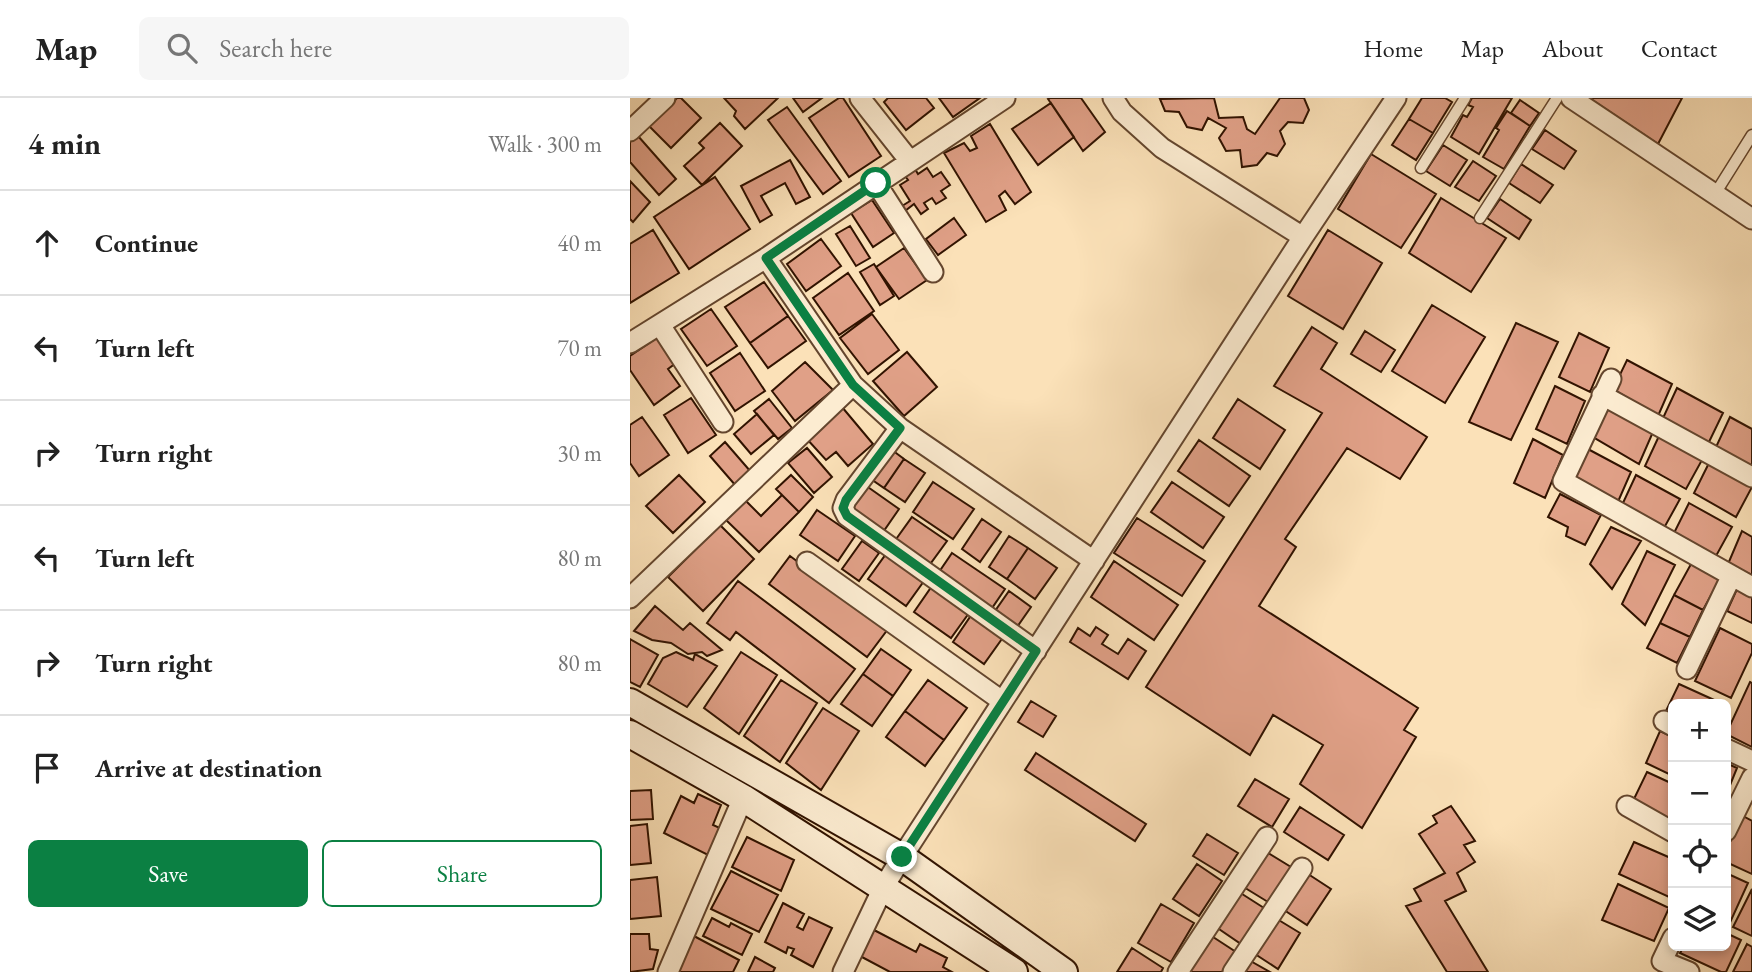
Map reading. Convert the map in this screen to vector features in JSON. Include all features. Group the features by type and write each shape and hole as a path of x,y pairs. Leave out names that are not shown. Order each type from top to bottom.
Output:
{"street":[{"path":"630,131 665,98"},
{"path":"860,98 909,160"},
{"path":"630,343 766,258 1005,98"},
{"path":"1113,98 1122,113 1162,148 1303,237"},
{"path":"843,972 883,888 902,857 1303,237 1396,98"},
{"path":"1571,98 1752,219"},
{"path":"876,183 933,272"},
{"path":"766,258 853,385 900,428 1094,561"},
{"path":"660,325 723,422"},
{"path":"630,598 853,385"},
{"path":"1752,477 1607,387 1563,481 1752,587"},
{"path":"900,428 846,500 843,508 847,516 1036,651"},
{"path":"807,562 1002,701"},
{"path":"1687,669 1731,577"},
{"path":"630,702 902,857 1064,972"},
{"path":"630,734 743,797 1014,972"},
{"path":"1731,751 1752,761"},
{"path":"1729,825 1751,784"},
{"path":"668,972 743,797"},
{"path":"1627,806 1668,829"},
{"path":"1178,972 1267,837"},
{"path":"1233,972 1302,868"},
{"path":"1668,948 1662,961 1689,972"}],"lane":[{"path":"1421,168 1465,98"},
{"path":"1480,218 1557,98"},
{"path":"1715,194 1752,135"}],"building":[{"path":"677,98 681,98 701,118 671,148 649,126"},
{"path":"724,98 778,98 745,129 734,116 736,111"},
{"path":"793,98 822,98 803,112"},
{"path":"843,98 881,156 849,177 809,118"},
{"path":"888,98 926,98 934,108 906,130 884,102"},
{"path":"939,98 980,98 953,117"},
{"path":"1081,98 1105,132 1083,151 1048,99"},
{"path":"1214,98 1219,118 1243,117 1247,129 1255,134 1280,98 1304,98 1309,110 1303,123 1288,122 1280,131 1285,144 1277,156 1267,153 1257,165 1242,167 1240,150 1226,151 1219,138 1226,128 1208,118 1202,130 1187,127 1179,112 1165,111 1160,99"},
{"path":"1422,98 1445,98 1452,102 1433,133 1409,119"},
{"path":"1472,98 1512,98 1479,154 1451,137 1463,115 1467,117 1473,107 1468,105"},
{"path":"1589,98 1682,98 1658,144"},
{"path":"1520,100 1539,113 1530,126 1511,113"},
{"path":"1051,103 1074,137 1038,165 1012,129"},
{"path":"787,107 841,181 823,194 768,120"},
{"path":"1507,111 1530,126 1504,169 1483,157"},
{"path":"1409,119 1433,133 1416,160 1392,145"},
{"path":"720,123 742,146 702,185 684,166 704,148 699,143"},
{"path":"990,124 1031,192 1015,204 1005,191 999,196 1006,210 986,222 944,153 964,143 970,151 977,148 971,136"},
{"path":"1545,130 1576,151 1564,169 1532,149"},
{"path":"638,136 676,179 659,195 630,162 630,142"},
{"path":"1443,145 1467,160 1450,186 1426,171"},
{"path":"1371,154 1436,194 1401,248 1338,209"},
{"path":"790,160 810,197 796,204 785,183 761,196 772,215 760,222 741,186"},
{"path":"1473,161 1496,176 1479,201 1455,187"},
{"path":"1521,164 1553,185 1540,203 1509,183"},
{"path":"927,168 933,177 941,172 950,185 941,191 946,198 936,204 932,198 924,203 928,209 921,214 914,204 905,211 902,206 910,201 900,185 908,180 905,176 915,169 918,174"},
{"path":"715,177 750,229 689,269 654,217"},
{"path":"630,181 650,202 633,222 630,219"},
{"path":"1441,198 1506,238 1471,292 1409,253"},
{"path":"1500,199 1531,220 1519,239 1487,218"},
{"path":"872,200 894,233 873,247 851,213"},
{"path":"954,218 966,235 938,255 926,239"},
{"path":"850,226 870,258 856,266 836,234"},
{"path":"653,230 679,273 630,303 630,244"},
{"path":"1328,230 1382,263 1343,329 1288,296"},
{"path":"821,239 841,266 806,291 787,264"},
{"path":"904,248 927,280 899,299 876,267"},
{"path":"874,264 894,296 880,305 860,272"},
{"path":"848,273 874,311 839,335 813,298"},
{"path":"764,282 788,316 750,343 725,307"},
{"path":"1432,305 1485,337 1445,403 1392,371"},
{"path":"711,309 737,346 707,366 681,329"},
{"path":"872,314 899,350 868,374 840,338"},
{"path":"788,316 806,341 768,368 750,343"},
{"path":"1516,323 1558,342 1511,440 1469,422"},
{"path":"1312,327 1337,343 1321,369 1427,437 1400,479 1347,448 1285,539 1296,547 1259,606 1418,708 1404,730 1416,737 1362,828 1300,784 1323,745 1273,715 1250,755 1146,687 1322,413 1274,386"},
{"path":"1365,331 1395,350 1381,372 1351,354"},
{"path":"1579,333 1609,348 1590,392 1559,377"},
{"path":"658,337 676,363 668,369 680,386 654,405 630,370 630,356"},
{"path":"907,352 937,387 904,416 873,381"},
{"path":"740,353 765,391 735,411 710,373"},
{"path":"1627,360 1672,384 1658,416 1613,389"},
{"path":"805,362 833,390 795,421 772,391"},
{"path":"1555,386 1585,401 1567,444 1536,429"},
{"path":"1677,388 1723,413 1708,444 1663,418"},
{"path":"691,398 716,435 688,453 664,415"},
{"path":"769,399 792,428 778,439 754,411"},
{"path":"1238,399 1285,430 1260,469 1213,438"},
{"path":"842,407 873,444 848,466 836,452 826,460 806,438"},
{"path":"1608,408 1653,432 1639,464 1593,437"},
{"path":"757,414 774,435 751,454 734,434"},
{"path":"642,417 669,455 639,476 630,463 630,425"},
{"path":"1730,417 1752,429 1752,467 1716,447"},
{"path":"1659,436 1702,460 1686,489 1645,466"},
{"path":"1533,439 1563,455 1545,498 1514,483"},
{"path":"1199,440 1250,476 1229,506 1178,471"},
{"path":"725,442 751,472 736,486 710,456"},
{"path":"888,447 904,459 884,488 868,477"},
{"path":"807,448 832,477 814,493 788,463"},
{"path":"1586,448 1631,472 1617,504 1571,477"},
{"path":"904,459 925,473 905,502 884,488"},
{"path":"1709,463 1752,487 1736,517 1694,493"},
{"path":"679,475 705,502 673,533 646,506"},
{"path":"791,475 813,497 799,512 776,489"},
{"path":"1636,475 1680,499 1664,528 1622,505"},
{"path":"933,482 974,509 953,539 913,512"},
{"path":"1172,482 1224,517 1203,548 1151,512"},
{"path":"865,485 899,509 881,535 847,510"},
{"path":"1560,494 1601,515 1585,545 1566,536 1568,527 1548,517"},
{"path":"782,495 799,512 759,552 726,520 745,500 761,516"},
{"path":"1689,503 1732,527 1716,556 1674,533"},
{"path":"817,510 855,536 838,561 800,535"},
{"path":"912,517 947,541 928,567 894,542"},
{"path":"1137,518 1205,561 1182,596 1114,553"},
{"path":"982,519 1001,532 980,562 962,549"},
{"path":"720,525 754,559 703,611 668,577"},
{"path":"1611,527 1641,541 1612,589 1590,564"},
{"path":"1742,531 1752,537 1752,575 1728,564"},
{"path":"1009,536 1028,548 1007,579 989,567"},
{"path":"862,541 879,553 859,581 842,569"},
{"path":"1028,548 1057,568 1035,599 1007,579"},
{"path":"1647,551 1675,565 1645,625 1622,604"},
{"path":"952,553 1005,589 990,611 937,575"},
{"path":"886,554 924,581 906,606 868,579"},
{"path":"790,556 888,629 867,657 769,584"},
{"path":"1114,561 1178,605 1154,640 1091,597"},
{"path":"1691,564 1720,579 1703,610 1674,595"},
{"path":"738,581 855,669 829,703 736,632 730,640 707,623"},
{"path":"932,586 969,613 951,638 914,612"},
{"path":"1737,589 1752,597 1752,623 1727,611"},
{"path":"1009,591 1031,607 1017,627 995,611"},
{"path":"1674,595 1703,610 1690,637 1660,623"},
{"path":"655,606 683,630 690,623 722,650 707,656 702,652 688,654 671,643 652,640 634,631"},
{"path":"972,614 1004,636 984,664 953,642"},
{"path":"1660,623 1690,637 1677,663 1647,648"},
{"path":"1096,627 1108,635 1102,644 1118,654 1128,639 1146,651 1128,679 1070,642 1078,628 1090,636"},
{"path":"1720,628 1752,644 1752,653 1731,698 1695,681"},
{"path":"630,639 658,655 640,687 630,682"},
{"path":"881,649 911,670 893,696 863,674"},
{"path":"676,652 693,660 695,654 717,666 687,707 648,684 663,658"},
{"path":"741,652 777,675 739,734 704,708"},
{"path":"863,674 893,696 872,726 841,704"},
{"path":"781,680 817,703 780,762 744,736"},
{"path":"928,680 967,708 944,740 905,711"},
{"path":"1750,682 1752,747 1731,736 1731,723"},
{"path":"1679,684 1712,699 1672,699"},
{"path":"1031,701 1056,716 1043,737 1018,722"},
{"path":"823,708 859,731 821,790 786,763"},
{"path":"905,711 944,740 925,766 886,737"},
{"path":"1660,731 1668,735 1668,774 1646,763"},
{"path":"1036,753 1146,824 1135,841 1025,770"},
{"path":"1731,765 1737,768 1731,783"},
{"path":"1647,772 1668,782 1668,821 1632,803"},
{"path":"1255,779 1289,799 1272,827 1238,806"},
{"path":"651,790 653,819 630,820 630,791"},
{"path":"698,794 721,805 713,825 722,829 710,856 664,833 681,796 694,803"},
{"path":"1451,806 1475,841 1464,845 1475,862 1457,873 1466,891 1445,901 1488,972 1447,972 1406,906 1421,901 1414,889 1445,873 1419,834 1437,823 1433,816"},
{"path":"1300,807 1344,835 1328,860 1284,832"},
{"path":"1743,816 1752,821 1752,874 1731,864 1731,840"},
{"path":"647,824 651,863 630,865 630,826"},
{"path":"1207,834 1238,853 1224,875 1193,856"},
{"path":"747,837 794,860 781,891 732,867"},
{"path":"1634,842 1668,857 1668,897 1619,874"},
{"path":"1265,851 1291,867 1268,902 1242,886"},
{"path":"1197,864 1222,881 1199,916 1173,899"},
{"path":"731,871 778,895 759,932 711,909"},
{"path":"1305,872 1331,889 1307,925 1281,908"},
{"path":"1731,875 1748,883 1731,920"},
{"path":"657,877 661,916 630,919 630,880"},
{"path":"1618,884 1668,908 1654,941 1602,920"},
{"path":"1752,889 1752,936 1733,927"},
{"path":"1239,892 1264,908 1241,944 1216,927"},
{"path":"783,903 804,914 797,927 803,930 809,917 832,928 813,967 791,955 794,949 788,947 786,953 765,942"},
{"path":"1161,904 1194,923 1171,962 1138,943"},
{"path":"712,918 729,927 731,923 752,934 742,955 703,936"},
{"path":"1277,919 1300,933 1278,969 1255,954"},
{"path":"874,930 916,952 920,944 947,958 943,967 952,972 890,972 860,956"},
{"path":"630,934 649,934 650,949 658,950 653,969 630,972"},
{"path":"692,935 739,960 733,972 675,972"},
{"path":"1210,935 1236,952 1222,972 1190,972 1187,970"},
{"path":"1731,935 1741,940 1726,972 1680,953 1731,951"},
{"path":"1747,944 1752,947 1752,972 1733,972"},
{"path":"1132,948 1163,968 1161,972 1117,972"},
{"path":"755,957 775,968 773,972 748,972"},
{"path":"1247,959 1270,972 1240,972"}],"route":[{"path":"876,183 766,258 853,385 900,428 846,500 843,508 847,516 1036,651 902,857"}]}
